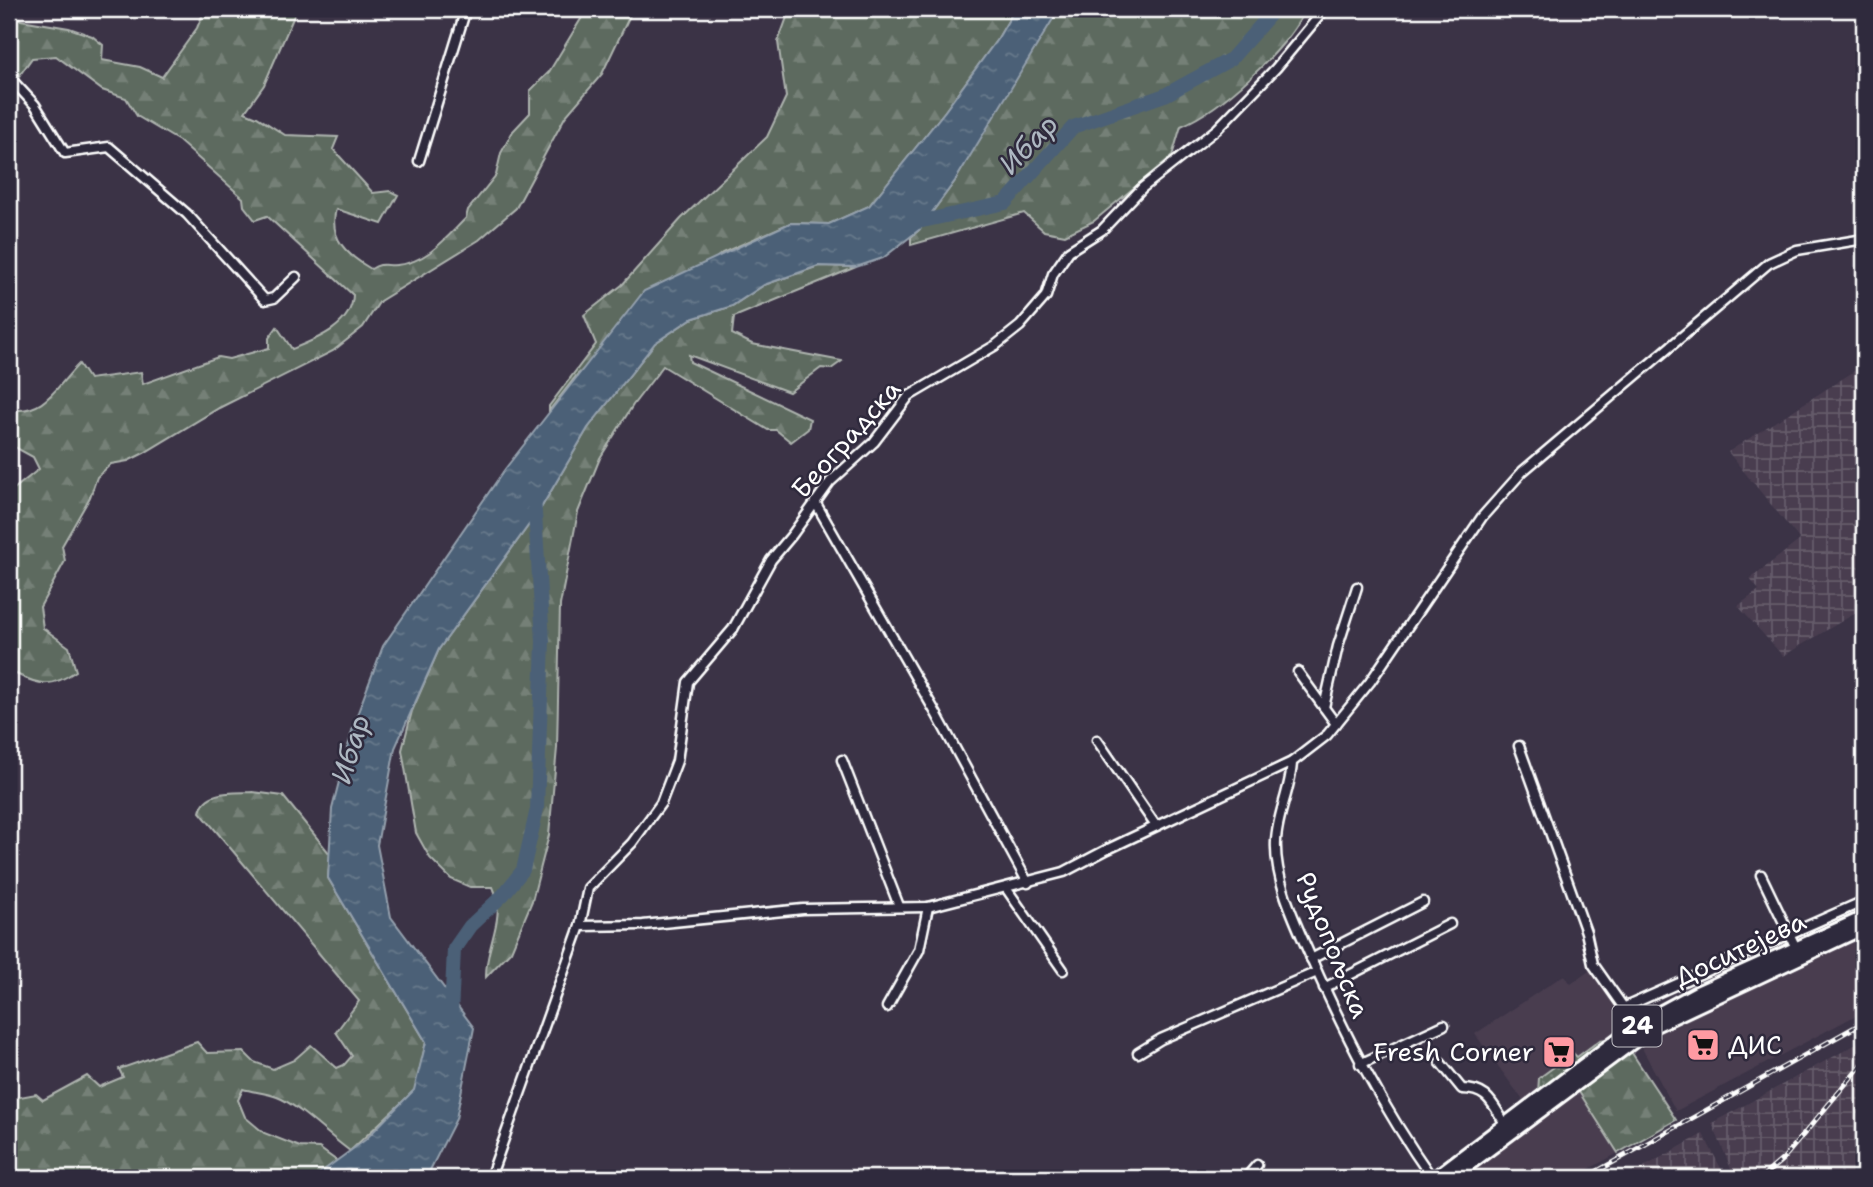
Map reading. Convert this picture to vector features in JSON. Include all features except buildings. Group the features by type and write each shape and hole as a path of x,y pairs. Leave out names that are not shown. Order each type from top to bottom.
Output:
{"main road":[{"name":"Доситејева","path":"1434,1178 1639,1030 1689,998 1864,918"},
{"name":"Доситејева","path":"1450,1178 1639,1030 1864,927"}],"street":[{"path":"419,161 466,9"},
{"name":"Београдска","path":"490,1178 580,926 588,888 632,843 661,803 679,752 688,682 733,629 771,559 792,536 839,472 874,442 909,396 996,345 1020,326 1046,296 1053,274 1069,251 1102,230 1142,188 1217,128 1276,68 1325,9"},
{"path":"9,77 35,105 65,153 109,147 187,214 265,300 274,298 296,277"},
{"path":"580,926 642,925 755,912 928,907 1065,872 1292,762 1336,724 1405,633 1482,517 1523,471 1714,306 1769,263 1797,250 1864,239"},
{"path":"815,502 937,715 1028,883"},
{"path":"1324,707 1341,635 1357,587"},
{"path":"1298,672 1336,724"},
{"path":"1097,740 1156,826"},
{"path":"1519,747 1586,932 1593,964 1639,1030"},
{"path":"842,760 899,906"},
{"name":"Рудопољска","path":"1292,762 1275,842 1282,880 1311,959 1360,1064 1389,1116 1434,1178"},
{"path":"1761,875 1796,948"},
{"path":"1006,888 1063,970"},
{"path":"1623,1008 1864,901"},
{"path":"1311,959 1423,902"},
{"path":"887,1007 919,950 928,907"},
{"path":"1324,988 1450,924"},
{"path":"1138,1054 1161,1039 1317,972"},
{"path":"1360,1064 1444,1025"},
{"path":"1440,1062 1462,1089 1479,1090 1485,1094 1506,1125"},
{"path":"1246,1178 1257,1165"}],"shaded area":[{"path":"1864,365 1864,608 1783,656 1738,606 1759,590 1750,579 1800,540 1728,452"},
{"path":"1864,927 1864,1011 1676,1111 1636,1037"},
{"path":"1592,969 1631,1021 1525,1103 1475,1034 1564,975 1571,984"},
{"path":"1864,1040 1864,1178 1735,1178 1712,1123"},
{"path":"1574,1084 1618,1153 1572,1178 1483,1178 1472,1161"},
{"path":"1703,1134 1726,1178 1624,1178"}],"green space":[{"path":"9,9 21,20 69,28 92,36 103,45 102,60 140,67 162,77 197,28 205,9 297,9 264,85 245,112 285,135 338,137 333,149 373,193 390,191 398,195 382,224 336,209 334,219 337,237 347,252 371,269 418,259 436,248 466,218 468,210 496,175 501,153 513,131 530,113 530,91 549,72 587,9 633,9 602,74 565,117 516,208 479,240 380,301 363,327 333,351 219,408 144,453 128,461 111,464 97,477 90,497 62,546 65,561 40,607 43,628 69,647 76,671 53,683 31,681 14,673 9,675 9,493 39,469 33,457 9,444 9,409 32,408 41,403 79,364 89,379 141,372 143,384 218,357 229,359 269,348 269,338 277,327 292,349 322,336 340,323 347,315 353,295 267,216 255,220 244,206 243,198 179,141 137,116 126,98 102,90 56,56 32,58 14,83 9,77"},
{"path":"790,9 1015,9 998,38 945,111 869,206 829,224 790,223 722,253 577,375 549,411 549,406 596,344 584,315 622,285 681,219 767,137 786,97 778,42"},
{"path":"1054,9 1306,9 1284,42 1252,76 1215,106 1181,126 1172,156 1094,221 1065,235 1044,231 1024,213 911,245 911,237 955,181"},
{"path":"819,266 856,267 734,317 732,334 752,344 842,361 831,369 821,368 789,392 689,355 690,362 810,419 808,429 791,442 776,430 768,430 663,366 633,405 600,458 578,512 560,605 557,748 549,835 532,901 511,951 486,977 498,910 493,887 470,887 451,879 430,858 416,833 402,750 412,711 439,649 541,508 588,428 655,343 691,319 732,306 764,285"},
{"path":"253,792 283,796 330,854 328,878 426,1042 415,1090 350,1151 285,1101 243,1089 238,1100 245,1117 264,1133 300,1147 319,1148 337,1161 313,1178 9,1178 9,1099 36,1094 43,1100 87,1076 99,1087 123,1077 119,1069 197,1042 207,1053 244,1052 254,1062 273,1069 294,1060 311,1045 337,1068 352,1056 336,1032 359,1001 200,812 208,799 214,796"},
{"path":"1606,1039 1538,1092 1539,1078 1573,1053 1577,1057 1600,1040"},
{"path":"1626,1044 1676,1120 1618,1153 1574,1084"}],"water":[{"path":"1015,9 1059,9 955,181 919,230 883,258 856,267 818,266 764,285 732,306 691,319 655,343 588,428 541,508 439,649 395,748 377,845 391,917 474,1028 456,1119 426,1178 313,1178 365,1140 414,1090 426,1042 328,878 332,809 354,723 383,646 505,469 644,291 790,223 829,224 869,206 945,111 998,38"}],"waterway":[{"name":"Ибар","path":"909,224 1005,203 1073,127 1165,95 1231,59 1275,9"},
{"name":"Ибар","path":"451,1015 454,949 470,926 503,895 523,870 537,809 543,641 534,497"}],"railway":[{"path":"1585,1178 1864,1022"},
{"path":"1761,1178 1783,1159 1864,1062"}],"place":[{"name":"ДИС","path":"1703,1045"},
{"name":"Fresh Corner","path":"1559,1052"}]}
